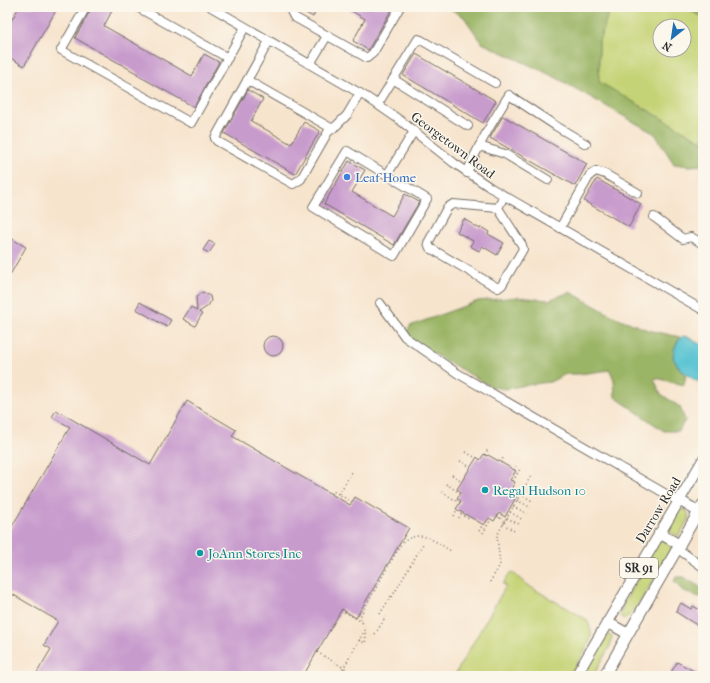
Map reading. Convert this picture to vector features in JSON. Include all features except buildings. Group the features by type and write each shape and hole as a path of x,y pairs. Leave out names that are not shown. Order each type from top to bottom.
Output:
{"main road":[{"name":"Darrow Road","path":"576,676 678,500 703,460"},
{"path":"678,500 701,508"},
{"name":"SR 91","path":"604,676 701,508"},
{"path":"659,533 679,547"},
{"path":"607,622 628,634"}],"street":[{"path":"86,7 61,50 191,123 245,27"},
{"path":"137,7 228,58"},
{"name":"Georgetown Road","path":"211,7 378,104 468,173 504,196 703,310"},
{"path":"289,7 294,17 367,58 373,53 400,7"},
{"path":"310,64 327,36"},
{"path":"378,104 418,39 495,83"},
{"path":"269,41 215,138 217,141 276,175 293,184 298,182 328,132 347,115 360,93"},
{"path":"393,79 468,126"},
{"path":"247,80 331,128"},
{"path":"468,173 488,128 509,95 586,144"},
{"path":"387,175 414,131"},
{"path":"479,146 505,154 548,180"},
{"path":"347,151 387,175 427,199 394,256 313,207 347,151"},
{"path":"560,228 590,175 596,172 604,174 638,193"},
{"path":"498,208 504,196"},
{"path":"453,204 498,208 522,245 523,249 502,285 498,288 430,248 428,243 447,208 453,204"},
{"path":"654,217 683,239 691,238 703,244"},
{"path":"380,303 405,337 458,373 678,500"},
{"path":"679,547 703,567"}],"path":[{"path":"485,455 488,449"},
{"path":"466,452 476,458"},
{"path":"501,463 503,458"},
{"path":"460,461 471,467"},
{"path":"514,470 516,466"},
{"path":"513,481 520,469"},
{"path":"339,494 352,472"},
{"path":"452,475 462,481"},
{"path":"490,582 500,565 496,535 531,476"},
{"path":"446,484 460,493"},
{"path":"332,494 333,491 352,502"},
{"path":"442,492 460,503"},
{"path":"509,493 531,508"},
{"path":"520,494 534,502"},
{"path":"513,506 527,514"},
{"path":"454,516 457,509"},
{"path":"510,512 523,520"},
{"path":"459,518 461,514 469,519 470,517"},
{"path":"500,518 502,514"},
{"path":"496,516 505,521"},
{"path":"506,517 521,525"},
{"path":"483,533 491,519"},
{"path":"479,530 483,524"},
{"path":"502,524 516,532"},
{"path":"359,640 365,643 366,639 361,614 384,572 401,544 406,539 421,535 451,551"},
{"path":"380,614 423,544"},
{"path":"342,610 362,622"},
{"path":"375,634 386,617"},
{"path":"339,676 365,630"},
{"path":"317,652 356,675"}],"green space":[{"path":"447,7 610,7 599,41 599,82 703,142 703,165 689,166 674,164 655,134 555,77 482,43 464,17"},
{"path":"610,7 682,7 703,17 703,142 598,82 599,41"},
{"path":"682,7 703,7 703,17"},
{"path":"570,292 613,316 648,330 680,337 675,347 673,358 680,369 686,374 684,385 656,378 654,379 661,394 680,407 685,420 679,431 664,431 615,397 614,380 610,370 566,374 550,382 505,389 492,387 405,337 410,326 478,301 517,297 549,300"},
{"path":"682,509 687,510 689,518 680,534 677,536 670,532 668,527 678,511"},
{"path":"663,540 669,543 671,549 642,599 624,619 620,616 623,604 659,541"},
{"path":"512,572 527,585 586,619 590,628 591,637 585,651 569,676 454,676 506,586 503,584"},
{"path":"676,577 684,577 703,589 703,598 684,592 674,582"},
{"path":"608,634 612,637 610,646 593,676 581,676"}],"water":[{"path":"683,336 688,337 703,346 703,384 686,374 673,358 676,346"}],"place":[{"name":"Leaf Home","path":"347,177"},
{"name":"Regal Hudson 10","path":"485,490"},
{"name":"JoAnn Stores Inc","path":"200,553"}]}
